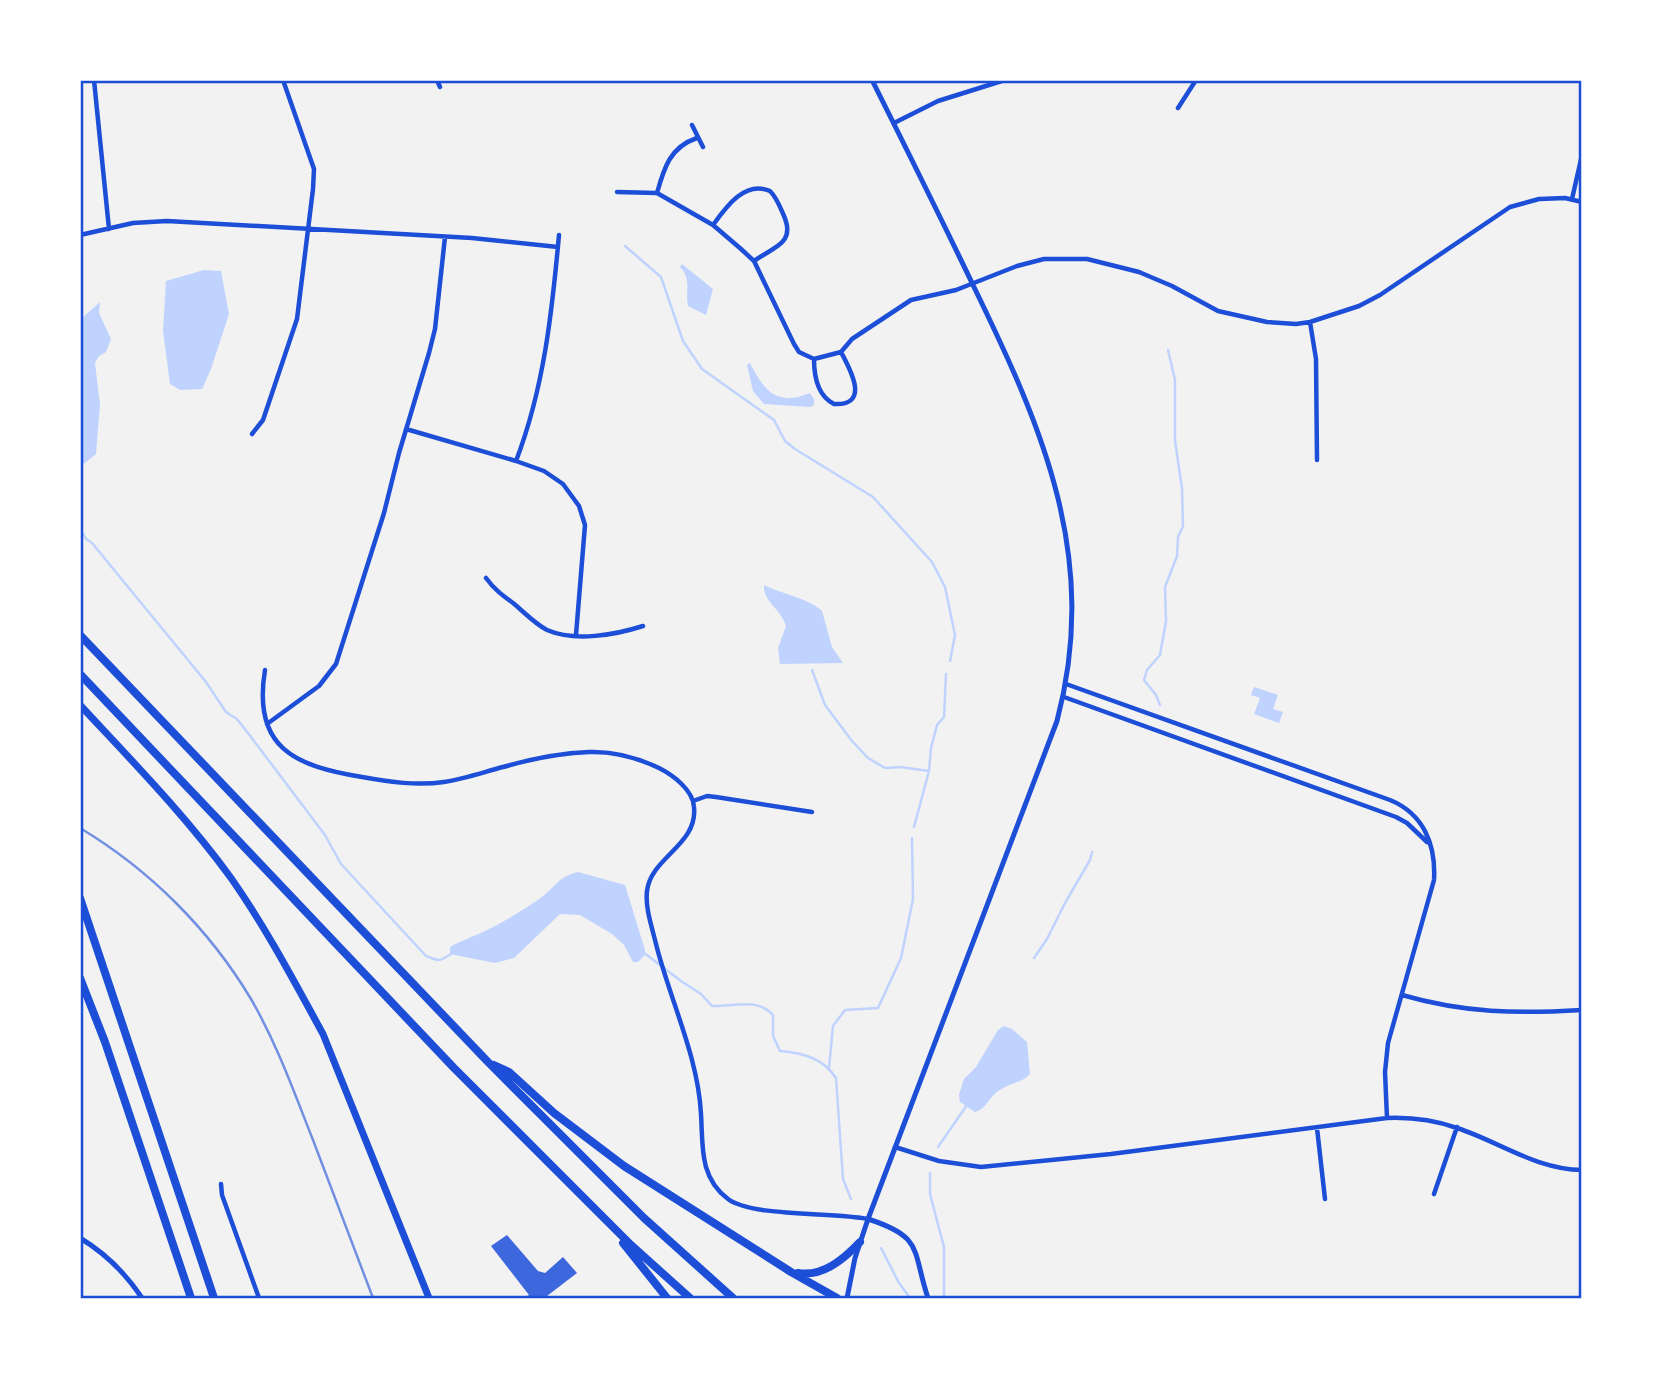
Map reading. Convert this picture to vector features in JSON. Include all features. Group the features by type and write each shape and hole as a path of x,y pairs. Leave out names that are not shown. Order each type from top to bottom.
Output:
{"highway":[{"path":"80,635 488,1062 659,1232 733,1298"},
{"path":"80,674 376,988 631,1245 690,1298"},
{"path":"80,898 214,1298"},
{"path":"80,978 106,1042 191,1298"},
{"path":"488,1062 509,1072 554,1113 624,1166 791,1272 837,1298"},
{"path":"607,1220 667,1298"},
{"path":"791,1272 802,1274 822,1271 847,1255 860,1242"}],"main road":[{"path":"80,705 187,821 232,879 267,932 323,1034 429,1298"}],"street":[{"path":"94,80 108,229"},
{"path":"252,434 263,420 297,319 309,228 314,169 283,80"},
{"path":"437,80 440,87"},
{"path":"847,1298 853,1267 868,1219 1035,784 1064,697 1072,645 1073,600 1071,564 1058,496 1033,414 872,80"},
{"path":"894,124 939,101 1005,80"},
{"path":"1178,108 1196,80"},
{"path":"692,125 696,138 703,147"},
{"path":"657,193 670,156 677,148 696,138"},
{"path":"1572,199 1581,155"},
{"path":"713,225 733,199 758,188 771,191 783,212 789,231 785,241 754,261"},
{"path":"617,192 657,193 713,225 754,261 794,344 799,352 814,359 841,352 852,339 911,300 956,290 1034,261 1064,258 1087,259 1151,276 1230,315 1282,324 1310,322 1359,306 1380,295 1510,207 1539,199 1572,199 1581,202"},
{"path":"80,235 133,223 167,221 309,228 558,247"},
{"path":"516,461 545,363 559,234"},
{"path":"267,724 318,686 336,664 384,513 435,329 444,237"},
{"path":"1310,322 1316,359 1317,460"},
{"path":"814,359 814,374 824,397 834,404 846,403 853,397 856,385 841,352"},
{"path":"406,429 516,461 544,471 563,484 579,506 584,525 576,635"},
{"path":"486,578 496,592 547,630 576,635 620,633 643,626"},
{"path":"265,670 263,685 267,724 275,741 297,760 340,774 397,783 435,783 547,757 601,752 659,768 681,785 693,801 694,818 679,848 656,870 648,886 648,912 698,1086 704,1166 709,1179 733,1203 746,1208 851,1215 894,1228 909,1239 917,1253 928,1298"},
{"path":"1066,684 1396,803 1423,825 1434,865 1433,886 1386,1056 1387,1118"},
{"path":"1064,697 1377,810 1407,823 1428,843"},
{"path":"693,801 707,796 812,812"},
{"path":"1402,995 1451,1008 1480,1012 1512,1014 1581,1010"},
{"path":"895,1147 939,1161 981,1167 1387,1118 1418,1118 1457,1127 1539,1163 1556,1168 1581,1170"},
{"path":"1434,1194 1457,1127"},
{"path":"1317,1128 1325,1199"},
{"path":"221,1184 222,1195 259,1298"},
{"path":"80,1238 112,1262 142,1298"}],"water":[{"path":"682,264 713,289 706,315 688,306 687,281 680,267"},
{"path":"204,270 221,271 229,314 202,389 180,390 170,384 163,331 166,281"},
{"path":"100,302 99,313 111,339 106,352 99,356 95,363 100,405 96,454 81,466 81,319"},
{"path":"750,363 773,394 789,398 810,393 814,405 764,404 753,391 747,365"},
{"path":"764,585 803,600 822,611 832,647 843,663 780,664 778,648 786,626 766,596"},
{"path":"1254,687 1278,695 1273,709 1283,712 1279,723 1254,714 1260,698 1251,695"},
{"path":"578,872 625,885 645,950 645,955 638,962 633,962 624,945 612,934 580,915 560,914 514,958 495,963 450,954 450,947 507,919 542,897 562,879"},
{"path":"1004,1026 1012,1029 1027,1042 1030,1074 996,1093 975,1112 960,1102 959,1095 964,1079 976,1067 998,1030"}],"building":[{"path":"507,1235 538,1271 545,1273 563,1257 577,1273 547,1296 548,1298 524,1298 529,1295 491,1246"}],"waterway":[{"path":"625,246 661,277 683,341 702,369 774,420 785,441 795,449 873,497 932,562 945,587 955,635 950,661"},
{"path":"1160,705 1144,680 1147,670 1160,655 1166,621 1165,587 1177,556 1178,537 1183,526 1182,488 1175,441 1175,380 1168,350"},
{"path":"80,528 86,539 206,682 226,712 237,719 251,737 325,835 341,864 426,956 441,960 453,953"},
{"path":"812,670 825,705 868,758 885,768 929,771"},
{"path":"914,827 929,771 937,725 944,717 946,674"},
{"path":"829,1068 833,1026 845,1010 878,1008 901,958 913,899 912,838"},
{"path":"1034,958 1047,939 1092,852"},
{"path":"643,952 701,994 712,1006 744,1004 767,1009 773,1015 773,1036 780,1051 812,1058 831,1071 836,1078 843,1179 851,1199"},
{"path":"938,1147 967,1105"},
{"path":"930,1173 930,1194 944,1247 944,1298"},
{"path":"881,1248 910,1298"}],"railway":[{"path":"80,828 130,863 176,903 216,949 251,999 292,1086 373,1298"}]}
